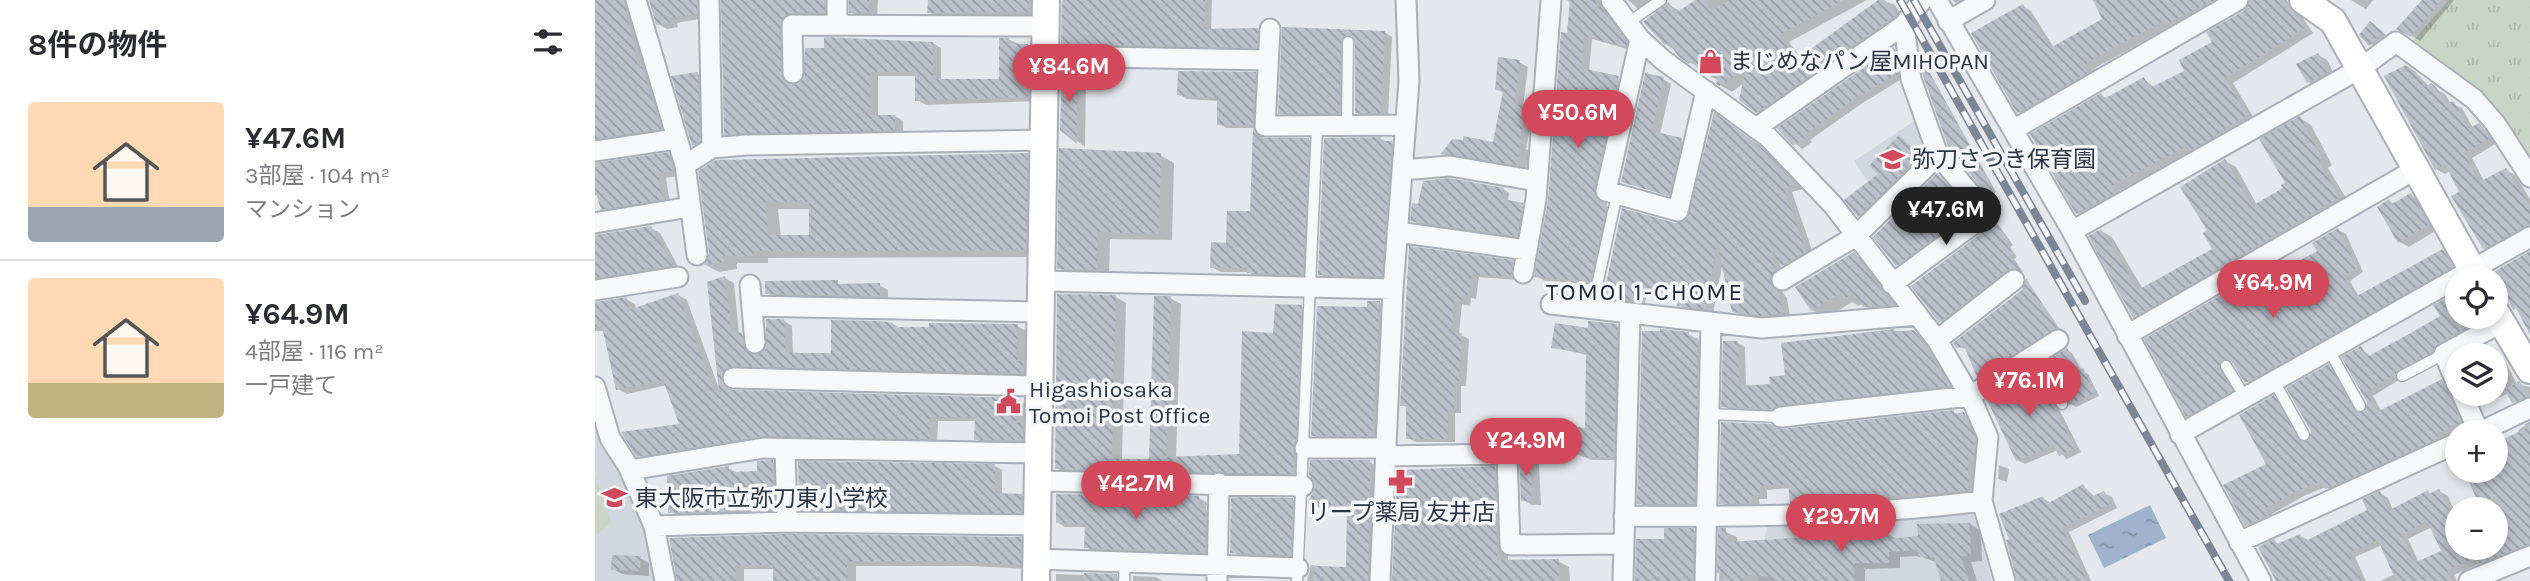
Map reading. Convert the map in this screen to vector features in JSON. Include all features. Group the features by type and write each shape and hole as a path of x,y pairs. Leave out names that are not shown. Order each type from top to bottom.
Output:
{"street":[{"path":"636,0 685,165 697,255"},
{"path":"709,0 712,148"},
{"path":"837,0 837,25"},
{"path":"1380,581 1394,289 1409,81 1406,0"},
{"path":"1523,273 1537,181 1551,0"},
{"path":"1611,0 1640,39 1756,128 1833,205 1937,340 1970,396 1988,436 1982,500 2005,581"},
{"path":"1756,128 1903,25 1922,0"},
{"path":"1937,0 2072,231 2261,581"},
{"path":"1948,21 1985,0"},
{"path":"2013,130 2238,0"},
{"path":"2303,0 2333,21 2470,266"},
{"path":"793,73 792,25 837,25 1046,13 1036,570 1297,575"},
{"path":"1903,25 1911,79 1938,155 1970,193"},
{"path":"1270,29 1265,126 1405,125"},
{"path":"1640,39 1606,191 1678,211 1706,90"},
{"path":"2072,231 2361,68 2396,42 2474,99 2495,123 2530,177"},
{"path":"1044,57 1268,61"},
{"path":"595,151 676,139"},
{"path":"685,165 712,148 746,145 1045,140"},
{"path":"1782,280 1856,236 1938,155"},
{"path":"1402,170 1450,166 1537,181"},
{"path":"2127,335 2416,169"},
{"path":"595,223 689,207"},
{"path":"1892,284 1972,225"},
{"path":"1398,232 1527,250"},
{"path":"2486,266 2530,237"},
{"path":"595,290 678,277"},
{"path":"1937,340 2014,280"},
{"path":"1041,281 1394,289"},
{"path":"750,285 755,343"},
{"path":"2180,434 2329,350 2445,289"},
{"path":"1551,303 1762,328 1918,315"},
{"path":"752,306 1040,312"},
{"path":"1623,581 1630,313"},
{"path":"1705,581 1709,516 1711,322"},
{"path":"2444,354 2481,329"},
{"path":"2506,329 2530,370"},
{"path":"1781,417 1970,396 2058,340"},
{"path":"733,378 1039,386"},
{"path":"595,387 610,438 630,470 654,526 665,581"},
{"path":"2505,420 2530,408"},
{"path":"630,470 763,448 1038,453"},
{"path":"2239,542 2445,448"},
{"path":"785,449 787,522"},
{"path":"1305,449 1507,454 1510,545 1623,544"},
{"path":"1037,481 1303,486"},
{"path":"1217,572 1219,483"},
{"path":"1624,516 1900,511 1982,500"},
{"path":"654,526 787,522 1037,525"},
{"path":"2469,581 2530,556"}],"lane":[{"path":"1628,23 1661,0"},
{"path":"1347,126 1348,42"},
{"path":"1297,575 1305,449 1317,126"},
{"path":"1592,308 1617,194"},
{"path":"2329,350 2360,407"},
{"path":"2402,376 2444,354"},
{"path":"2035,355 2062,404"},
{"path":"2226,366 2245,397"},
{"path":"2274,381 2304,435"},
{"path":"1710,414 1781,417"}],"shaded area":[{"name":"弥刀さつき保育園","path":"1917,119 1930,156 1881,201 1854,161"},
{"name":"東大阪市立弥刀東小学校","path":"595,408 647,524 658,581 595,581"},
{"path":"1973,512 1992,581 1758,581 1767,527"}],"green space":[{"path":"2449,0 2530,0 2530,168 2410,44"},
{"path":"595,475 611,523 595,536"}],"water":[{"path":"2150,505 2166,538 2104,568 2088,535"}],"building":[{"path":"595,0 624,0 638,67 642,66 661,129 595,139"},
{"path":"649,0 697,0 697,14 669,18 670,23 656,25"},
{"path":"721,0 825,0 825,13 791,13 781,20 781,73 788,84 799,84 803,79 805,48 824,48 824,37 933,42 933,79 999,79 999,38 1010,38 1007,44 1028,44 1028,97 915,101 915,72 870,72 870,115 895,115 895,130 724,135"},
{"path":"849,0 869,0 869,13 849,13"},
{"path":"928,0 1028,0 1028,12 927,13"},
{"path":"1062,0 1205,0 1204,29 1258,28 1257,48 1061,44"},
{"path":"1570,0 1597,0 1596,6 1601,7 1627,42 1626,47 1584,36 1581,68 1619,76 1594,188 1597,199 1607,204 1590,282 1534,277 1548,200 1561,32 1567,33"},
{"path":"1695,0 1705,0 1712,11 1728,0 1844,0 1779,35 1797,59 1878,0 1885,0 1896,15 1756,113 1739,100 1746,68 1719,86 1716,84 1722,62 1704,75 1692,62 1689,64 1678,56 1669,42 1665,45 1643,22 1668,2 1676,13"},
{"path":"2093,0 2214,0 2166,24 2164,21 2088,62 2085,66 2089,72 2017,113 1971,33 2023,4 2050,48 2102,19"},
{"path":"2250,0 2286,0 2305,28 2225,78 2247,115 2190,151 2187,146 2111,186 2115,193 2076,214 2030,134 2101,93 2104,99 2144,77 2150,88 2184,71 2179,60 2212,42 2206,32 2244,11"},
{"path":"2422,0 2442,0 2410,37 2396,29"},
{"path":"2370,21 2383,32 2369,46 2359,35"},
{"path":"1282,27 1385,31 1381,113 1355,113 1355,42 1347,35 1341,42 1340,113 1278,114"},
{"path":"1894,47 1898,73 1853,100 1804,135 1805,138 1793,146 1777,128"},
{"path":"2318,53 2328,72 2307,83 2296,64"},
{"path":"1920,55 1993,189 1982,196 1979,185 1949,149 1923,76"},
{"path":"1498,57 1520,60 1515,104 1525,106 1517,165 1441,154 1452,139 1463,140 1463,136 1493,142 1503,91 1495,90"},
{"path":"2406,65 2416,72 2424,87 2431,83 2447,104 2454,101 2468,129 2479,123 2485,130 2490,138 2464,153 2479,182 2506,168 2530,205 2530,225 2483,249 2451,196 2459,192 2445,164 2435,170 2384,76"},
{"path":"1062,69 1077,69 1077,144 1060,130"},
{"path":"1178,71 1256,72 1253,125 1217,125 1217,98 1177,95"},
{"path":"698,72 700,141 692,146 671,76"},
{"path":"1645,73 1664,77 1652,131 1682,138 1669,196 1621,182"},
{"path":"1714,112 1760,146 1796,184 1784,188 1806,251 1782,266 1770,249 1775,270 1770,281 1779,291 1783,312 1762,316 1732,312 1717,243 1705,309 1677,306 1679,295 1639,288 1637,300 1603,298 1622,208 1675,223 1687,219"},
{"path":"2300,116 2322,159 2318,162 2340,197 2133,318 2088,236 2101,229 2138,290 2212,249 2203,233 2207,230 2180,187 2225,159 2252,206 2283,188 2281,185 2285,183 2259,139"},
{"path":"1253,128 1258,136 1264,138 1309,138 1303,275 1247,273 1247,268 1210,268 1211,242 1226,243 1227,211 1250,211"},
{"path":"1899,135 1915,151 1921,145 1924,152 1858,217 1844,200 1878,174 1869,166"},
{"path":"1381,137 1381,141 1392,141 1382,276 1318,275 1324,138"},
{"path":"1059,148 1161,153 1159,234 1097,232 1097,270 1057,269"},
{"path":"669,152 673,171 658,173 663,199 601,210 595,190 595,163"},
{"path":"1028,153 1026,250 754,251 754,256 723,256 724,262 704,265 709,253 698,171 716,160","holes":["765,202 809,202 809,235 768,235"]},
{"path":"1937,173 1965,204 1973,205 1979,200 2009,242 2006,244 2013,254 2010,256 2020,270 2006,270 1939,323 1911,286 1979,235 1984,224 1981,217 1971,213 1965,215 1896,266 1873,237"},
{"path":"1449,178 1504,188 1502,199 1523,203 1517,236 1410,221 1412,203 1418,204 1423,181"},
{"path":"2411,193 2429,225 2398,243 2377,207 2389,199 2392,204"},
{"path":"651,226 673,265 595,278 595,235"},
{"path":"2338,228 2357,268 2343,276 2355,297 2443,249 2452,266 2445,266 2445,271 2245,383 2232,362 2223,359 2219,369 2232,391 2186,417 2144,339 2258,274 2263,281 2317,251 2312,243"},
{"path":"1409,246 1513,260 1510,277 1472,274 1468,296 1463,295 1462,302 1454,301 1452,332 1462,333 1459,383 1454,383 1454,410 1448,410 1448,439 1406,439 1406,406 1400,406"},
{"path":"2530,251 2530,335 2516,308 2513,310 2508,299 2508,266 2504,266"},
{"path":"1854,252 1892,305 1863,307 1853,293 1844,299 1840,293 1811,311 1795,287"},
{"path":"725,276 731,332 742,333 745,349 755,355 766,348 766,319 784,319 785,352 802,353 831,353 831,320 880,321 893,323 893,327 929,327 929,323 1018,324 1017,361 1024,361 1023,373 733,366 723,371 721,378 726,388 733,390 1017,398 1016,423 1023,423 1023,440 974,440 975,417 930,417 929,439 763,436 636,457 621,432 679,424 663,380 616,390 602,326 595,327 595,302 627,297 629,310 678,293 714,392 719,391 707,282"},
{"path":"2026,278 2057,328 1977,377 1964,346 1956,348 1953,343 2022,290"},
{"path":"838,280 838,284 880,283 880,296 765,294 765,281"},
{"path":"1057,294 1116,295 1112,457 1117,459 1149,459 1154,296 1171,296 1166,457 1239,454 1242,331 1273,333 1275,304 1302,305 1296,440 1293,447 1294,474 1055,469"},
{"path":"2445,298 2445,329 2464,329 2438,343 2432,352 2366,392 2377,412 2442,379 2445,386 2445,406 2454,406 2460,420 2445,420 2445,430 2437,434 2439,438 2325,489 2321,481 2295,492 2265,509 2268,515 2245,526 2223,485 2266,464 2239,415 2274,395 2298,439 2308,441 2311,431 2286,388 2329,364 2353,410 2364,412 2367,402 2341,357 2361,346 2367,357 2409,334 2440,316 2433,305"},
{"path":"1367,301 1380,301 1372,436 1311,436 1317,306 1367,307"},
{"path":"1588,321 1617,324 1614,457 1583,457 1583,453 1571,453 1571,426 1585,428 1586,353 1551,348 1555,323 1588,328"},
{"path":"1660,329 1689,332 1689,338 1698,338 1695,504 1637,504 1642,331"},
{"path":"1894,329 1895,332 1914,330 1950,386 1780,405 1772,409 1721,407 1723,341 1738,341 1739,386 1770,384 1769,377 1785,375 1781,343"},
{"path":"2067,348 2079,370 2083,368 2094,393 2069,405 2047,361"},
{"path":"2034,369 2075,448 2059,456 2053,445 2016,461 1987,400"},
{"path":"2519,381 2530,396 2512,403 2508,388"},
{"path":"1954,410 1954,414 1964,412 1975,437 1973,463 1968,453 1969,490 1790,503 1788,484 1760,486 1760,495 1752,496 1752,503 1719,504 1721,422 1771,424 1782,429"},
{"path":"2530,422 2530,543 2508,552 2508,497 2476,497 2469,483 2508,483 2508,437 2527,428 2524,424"},
{"path":"1519,457 1531,457 1532,500 1521,501"},
{"path":"773,460 774,510 668,513 667,476 729,466 729,472 757,471 757,461"},
{"path":"1310,460 1370,460 1368,581 1313,581 1314,566 1346,567 1347,506 1308,503 1315,487 1309,475"},
{"path":"798,461 995,464 995,493 1022,494 1021,513 799,510"},
{"path":"1495,466 1497,560 1559,559 1559,581 1392,581 1397,480 1401,470"},
{"path":"2083,484 2091,497 2104,491 2111,504 2062,528 2087,581 2017,581 2006,540 2009,539 1999,514 2043,496 2047,504"},
{"path":"2439,489 2445,502 2445,560 2470,560 2447,570 2452,581 2396,581 2378,540 2348,553 2362,581 2276,581 2258,547 2274,539 2277,544 2300,534 2304,542 2367,510 2362,499 2380,491 2388,511 2428,490 2429,494","holes":["2427,521 2441,551 2414,563 2401,535"]},
{"path":"1056,494 1199,496 1199,508 1206,508 1205,552 1084,548 1085,524 1056,523"},
{"path":"1231,497 1293,498 1291,555 1230,553"},
{"path":"1970,523 1971,556 1961,556 1969,581 1941,581 1934,557 1918,557 1918,550 1889,552 1889,563 1854,563 1855,581 1771,581 1771,577 1743,575 1743,581 1723,581 1723,573 1717,573 1718,528 1726,528 1727,542 1889,532 1889,539 1918,536 1917,524"},
{"path":"1664,528 1694,528 1693,581 1635,581 1636,539 1664,539"},
{"path":"787,534 1021,537 1021,565 963,561 847,561 847,581 773,581 773,565 735,565 736,581 677,581 669,538"},
{"path":"612,555 641,556 640,571 611,570"},
{"path":"1084,573 1117,574 1117,581 1084,581"}],"railway":[{"path":"1900,0 2229,581"},
{"path":"1914,0 2085,301"}],"place":[{"name":"まじめなパン屋MIHOPAN","path":"1710,61"},
{"name":"弥刀さつき保育園","path":"1892,159"},
{"name":"Higashiosaka Tomoi Post Office","path":"1009,402"},
{"name":"リープ薬局 友井店","path":"1401,482"},
{"name":"東大阪市立弥刀東小学校","path":"615,498"}],"district":[{"name":"TOMOI 1-CHOME","path":"1645,292"}]}
